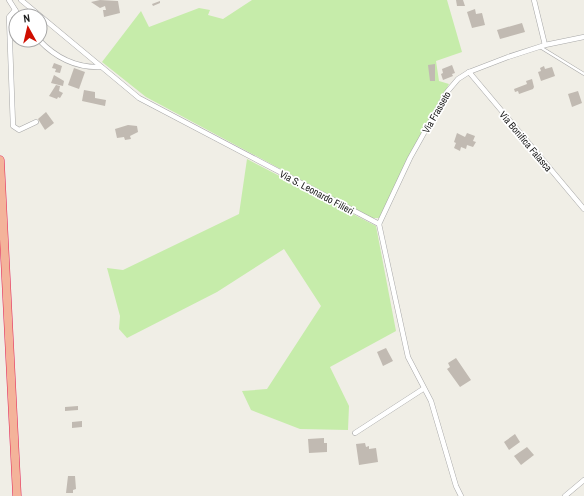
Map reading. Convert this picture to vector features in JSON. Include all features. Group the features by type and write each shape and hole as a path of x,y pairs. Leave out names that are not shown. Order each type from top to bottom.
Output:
{"highway":[{"path":"0,160 17,496"}],"street":[{"name":"Via S. Leonardo Filieri","path":"21,0 31,8"},
{"path":"534,0 542,46"},
{"name":"Via S. Leonardo Filieri","path":"48,22 139,98 379,224"},
{"name":"Via Frasseto","path":"379,224 410,158 447,92 458,79 469,72 542,46 584,37"},
{"path":"11,48 14,126 19,130 36,122"},
{"path":"46,48 61,59 86,68 101,67"},
{"name":"Via Bonifica Falasca","path":"469,72 584,209"},
{"path":"379,224 408,357 423,389 431,401 456,486 461,496"},
{"path":"355,433 423,389"},
{"path":"565,496 584,480"}],"lane":[{"path":"542,46 584,74"}],"green space":[{"path":"252,0 447,0 462,52 436,61 439,81 449,84 411,153 383,213 379,218 372,218 146,97 102,62 141,11 149,27 199,8 210,10 208,15 223,19"},
{"path":"247,159 376,226 396,331 330,367 349,406 348,430 300,429 251,410 242,391 267,389 321,306 284,249 217,292 127,338 119,329 120,316 107,268 123,270 239,214"}],"building":[{"path":"100,0 118,1 120,13 104,17 103,10 106,10 105,6 100,8 91,2"},
{"path":"456,0 463,0 465,6 457,6"},
{"path":"160,1 160,3 153,6 152,4"},
{"path":"475,9 476,14 482,13 485,25 472,28 467,12"},
{"path":"522,23 525,32 500,39 497,30"},
{"path":"54,63 62,66 60,73 55,72 56,69 52,68"},
{"path":"435,64 435,81 430,81 428,65"},
{"path":"452,65 455,73 452,74 453,76 443,80 441,74 443,73 442,69"},
{"path":"544,66 545,69 552,67 555,76 541,81 538,72 541,71 540,68"},
{"path":"74,68 85,72 79,89 68,85"},
{"path":"54,75 64,81 63,86 51,83"},
{"path":"532,79 533,89 519,94 518,91 515,92 514,89 527,84 526,81"},
{"path":"56,85 60,86 59,91 63,93 60,98 58,97 57,99 49,96"},
{"path":"84,90 95,92 95,98 106,100 105,106 82,101"},
{"path":"578,91 582,103 572,107 568,94"},
{"path":"46,112 54,123 45,130 38,119"},
{"path":"128,125 137,126 138,132 130,136 131,139 125,140 124,137 117,138 115,129"},
{"path":"457,133 465,137 467,133 475,136 473,141 476,142 473,147 467,145 466,149 461,147 460,151 454,148"},
{"path":"386,348 393,361 383,366 377,352"},
{"path":"456,358 471,380 460,387 447,369 450,367 448,363"},
{"path":"78,406 78,410 65,411 65,407"},
{"path":"82,421 82,427 72,428 72,422"},
{"path":"515,434 520,442 509,450 504,442"},
{"path":"324,438 324,443 327,443 327,452 309,453 308,439"},
{"path":"365,443 366,447 369,446 369,449 376,448 378,462 359,465 356,444"},
{"path":"527,447 534,455 521,465 514,456"},
{"path":"68,476 75,476 76,489 73,490 73,493 66,493"}]}
